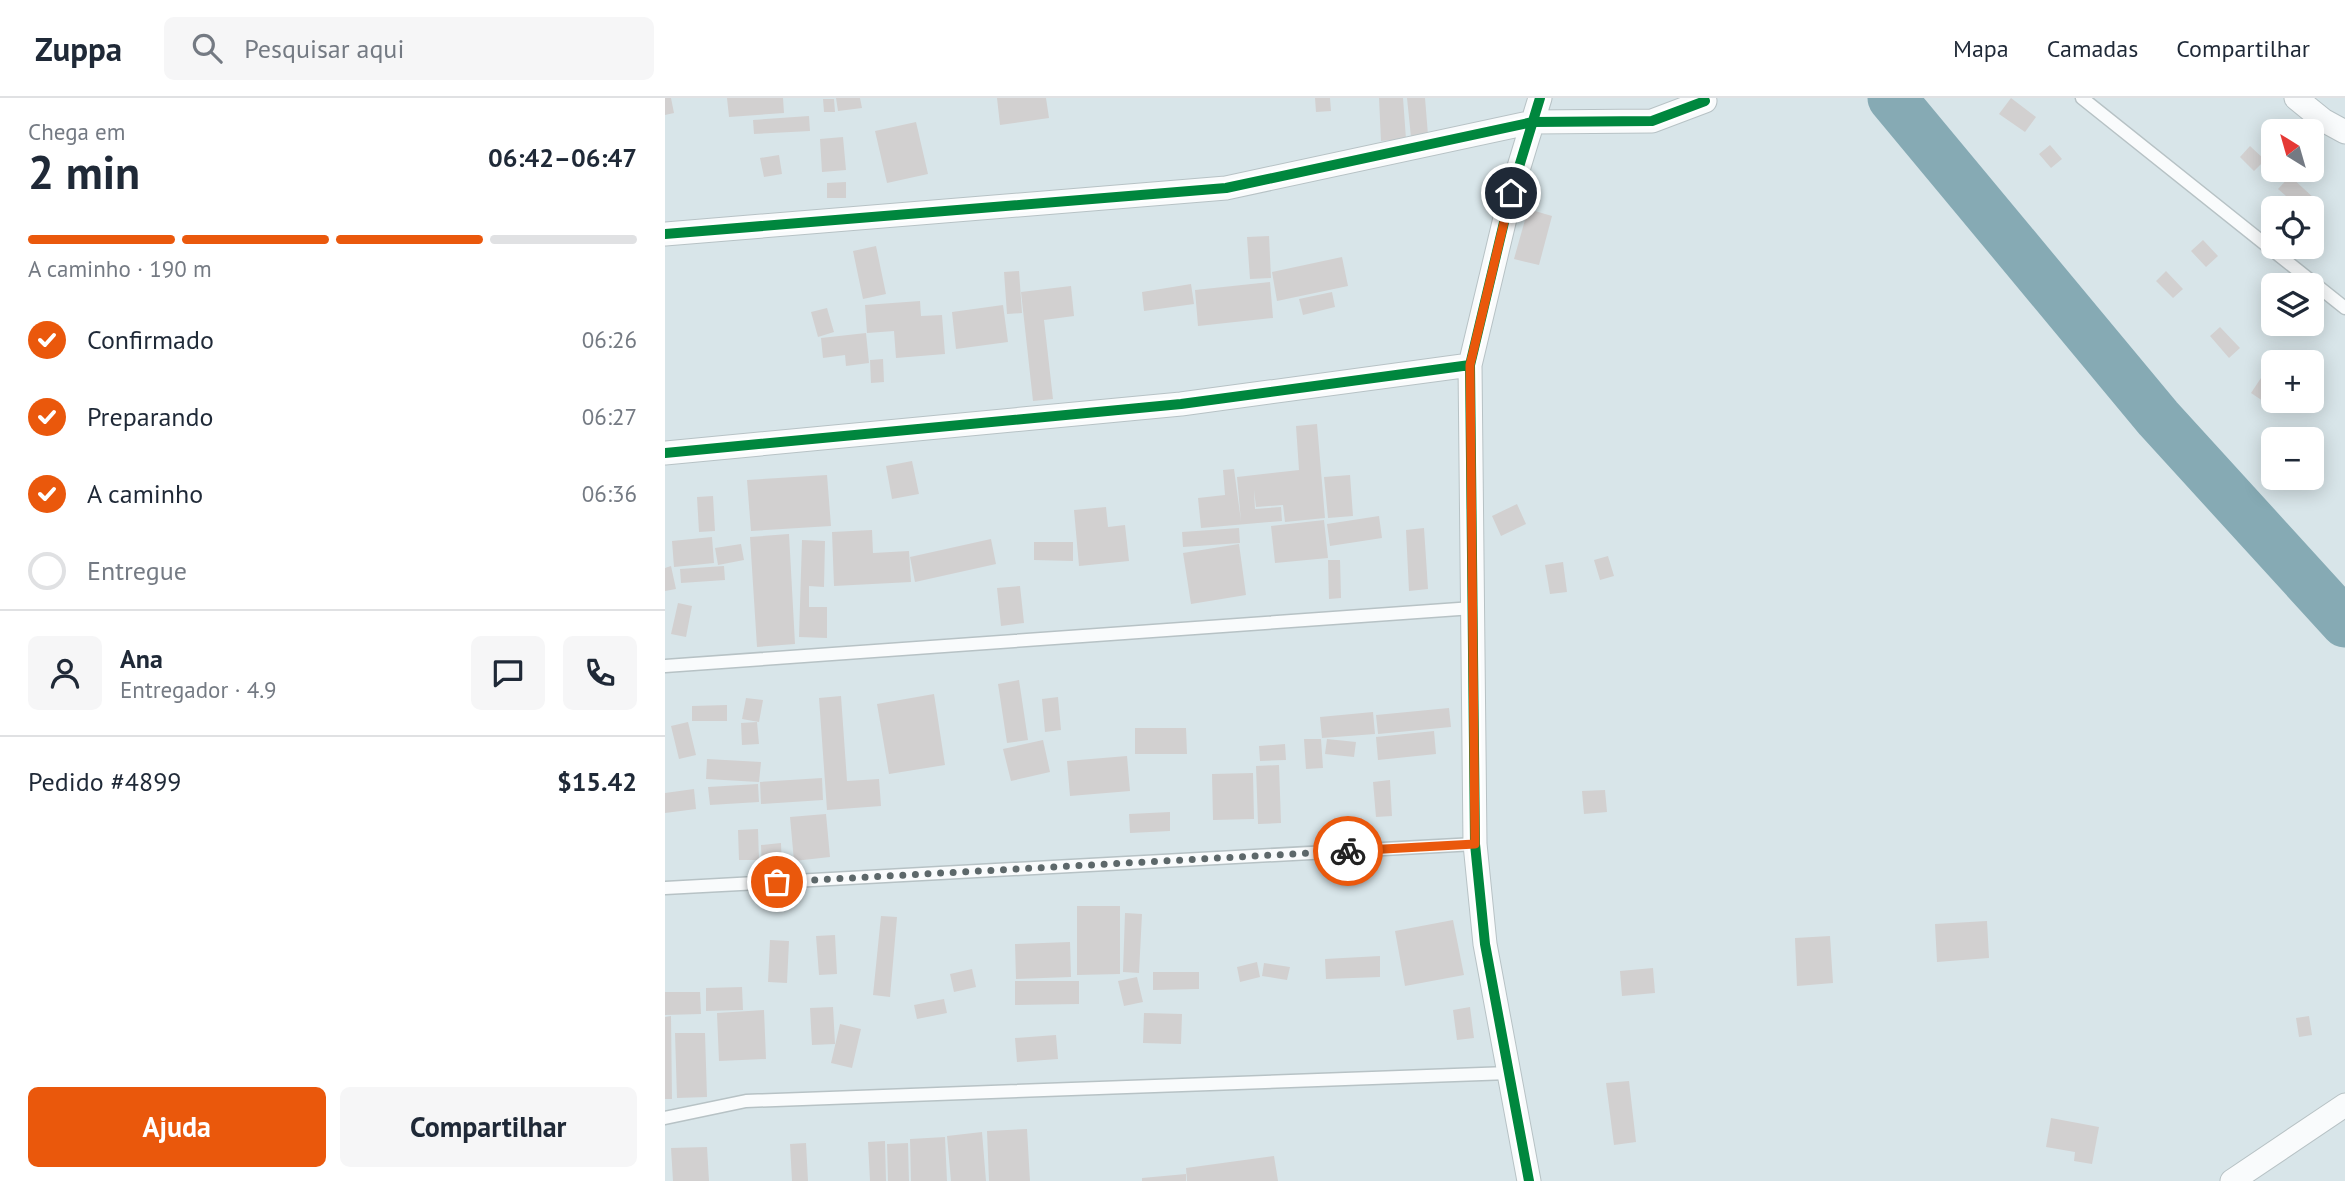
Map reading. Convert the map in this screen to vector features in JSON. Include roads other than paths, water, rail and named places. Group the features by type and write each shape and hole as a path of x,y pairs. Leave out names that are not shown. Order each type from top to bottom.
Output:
{"street":[{"path":"1529,1181 1485,944 1475,844 1470,365 1511,193 1540,98"},
{"path":"2296,98 2323,120 2345,132"},
{"path":"665,234 1226,188 1532,122 1652,121 1705,101"},
{"path":"665,453 1181,404 1470,365"},
{"path":"2232,1181 2345,1105"}],"lane":[{"path":"2082,98 2345,308"},
{"path":"665,666 1473,608"},
{"path":"665,888 1475,844"},
{"path":"665,1118 746,1101 1509,1073"}],"waterway":[{"path":"1892,98 2158,418 2345,623"}]}
